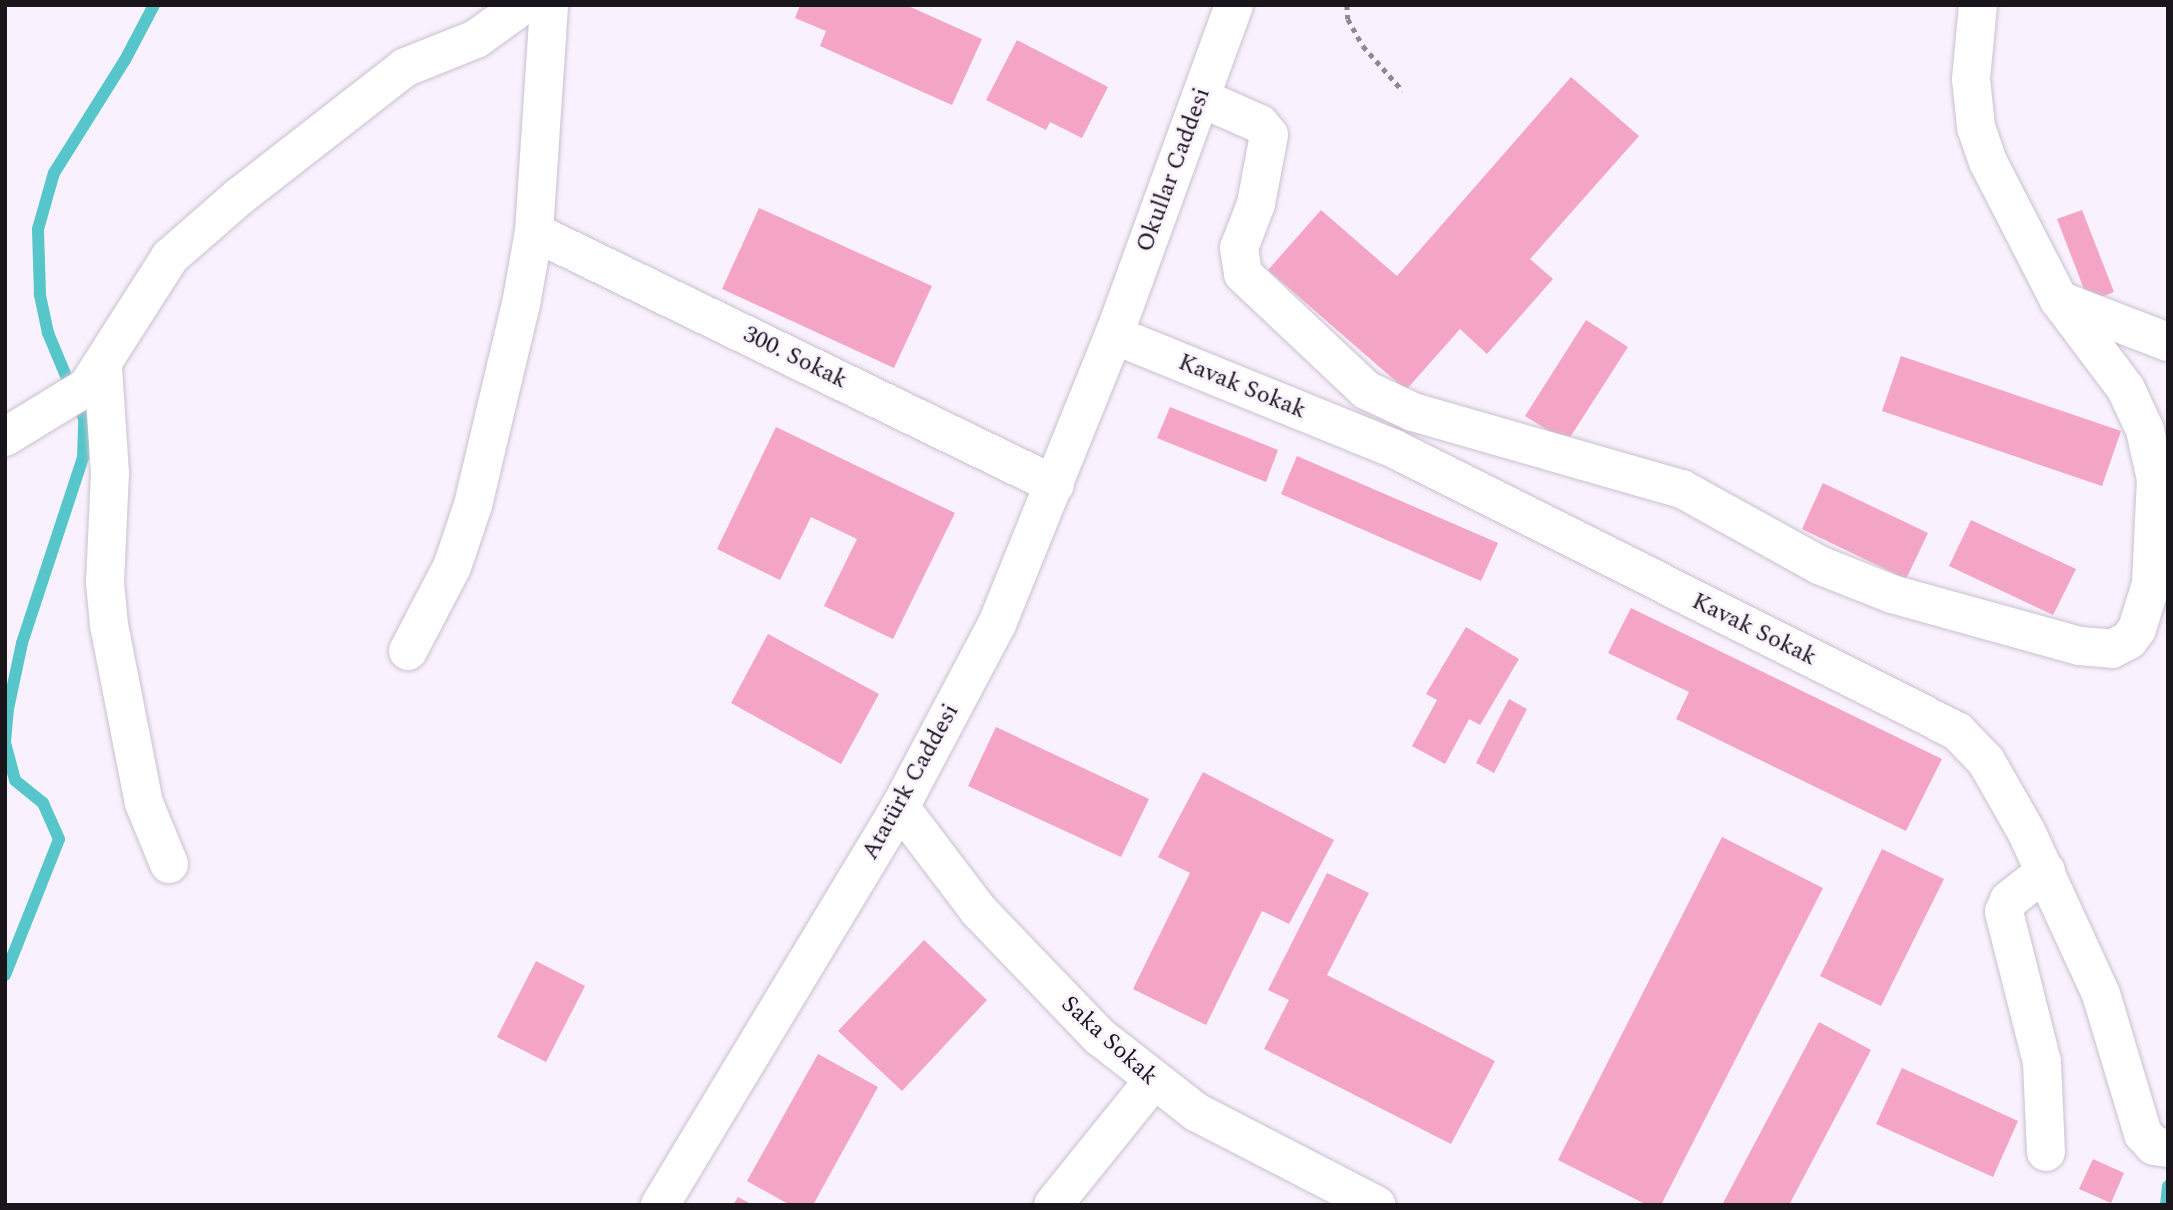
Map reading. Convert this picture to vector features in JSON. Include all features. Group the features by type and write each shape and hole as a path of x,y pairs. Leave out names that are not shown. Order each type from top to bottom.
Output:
{"street":[{"path":"5,437 54,411 95,378 164,266 191,237 365,95 406,67 496,27 523,5"},
{"path":"408,651 452,567 472,505 534,232 549,5"},
{"name":"Okullar Caddesi","path":"1114,335 1234,5"},
{"path":"1201,98 1260,124 1269,135 1256,204 1239,248 1243,274 1366,390 1413,412 1682,489 1819,565 1892,594 2080,646 2112,649 2129,640 2137,629 2151,584 2156,479 2145,430 2126,389 2059,300 2011,212 1976,127 1970,79 1978,5"},
{"name":"300. Sokak","path":"534,232 1055,485"},
{"path":"2059,300 2168,342"},
{"name":"Atatürk Caddesi","path":"660,1205 900,807 997,624 1114,335"},
{"name":"Kavak Sokak","path":"1114,335 1395,449 1957,731 1975,745 1991,769 2046,871 2101,994 2131,1107 2143,1134 2161,1147"},
{"path":"95,378 110,473 105,583 109,625 145,803 169,864"},
{"name":"Saka Sokak","path":"900,807 979,911 1100,1037 1153,1081 1247,1142 1376,1205"},
{"path":"2046,871 2009,900 2004,912 2042,1062 2046,1152"},
{"path":"1053,1205 1153,1081"}],"path":[{"path":"1347,5 1348,19 1363,46 1403,91"}],"building":[{"path":"800,5 906,5 982,39 952,105 820,46 826,31 795,18"},
{"path":"1017,40 1108,87 1082,138 1050,122 1046,130 986,100"},
{"path":"1571,77 1639,136 1530,259 1553,279 1487,354 1460,329 1406,390 1268,270 1321,210 1397,276"},
{"path":"759,208 932,286 894,368 722,289"},
{"path":"2082,210 2114,292 2089,302 2057,219"},
{"path":"1586,320 1628,347 1567,442 1525,416"},
{"path":"1901,356 2121,431 2102,486 1882,411"},
{"path":"1170,407 1278,450 1266,482 1157,438"},
{"path":"776,427 955,513 893,639 824,606 857,539 811,517 780,580 717,549"},
{"path":"1297,456 1498,543 1481,581 1281,494"},
{"path":"1823,483 1928,533 1906,579 1802,529"},
{"path":"1971,520 2076,569 2053,615 1949,566"},
{"path":"1631,608 1942,759 1906,831 1676,719 1689,692 1608,653"},
{"path":"1466,627 1519,659 1480,725 1469,719 1445,764 1412,746 1437,700 1426,694"},
{"path":"768,634 879,694 841,764 731,703"},
{"path":"1509,699 1527,709 1494,773 1476,763"},
{"path":"996,727 1149,799 1121,857 968,786"},
{"path":"1203,772 1334,840 1289,924 1262,911 1206,1025 1133,989 1190,873 1158,857"},
{"path":"1722,837 1823,888 1661,1205 1647,1205 1558,1160"},
{"path":"1882,849 1944,879 1881,1006 1820,976"},
{"path":"1327,873 1369,893 1327,975 1495,1061 1451,1144 1264,1049 1289,1000 1268,990"},
{"path":"924,940 987,1000 902,1091 838,1031"},
{"path":"536,961 585,986 546,1062 497,1037"},
{"path":"1819,1022 1871,1050 1789,1205 1722,1205"},
{"path":"818,1054 878,1087 813,1205 790,1205 747,1181"},
{"path":"1902,1068 2018,1121 1993,1177 1876,1124"},
{"path":"2093,1159 2124,1173 2111,1203 2079,1189"},
{"path":"738,1197 753,1205 733,1205"}],"waterway":[{"path":"5,975 59,839 43,803 15,780 5,742 8,709 22,643 83,457 84,419 48,333 40,294 38,229 54,173 125,60 154,5"},
{"path":"2166,1205 2168,1186"}]}
